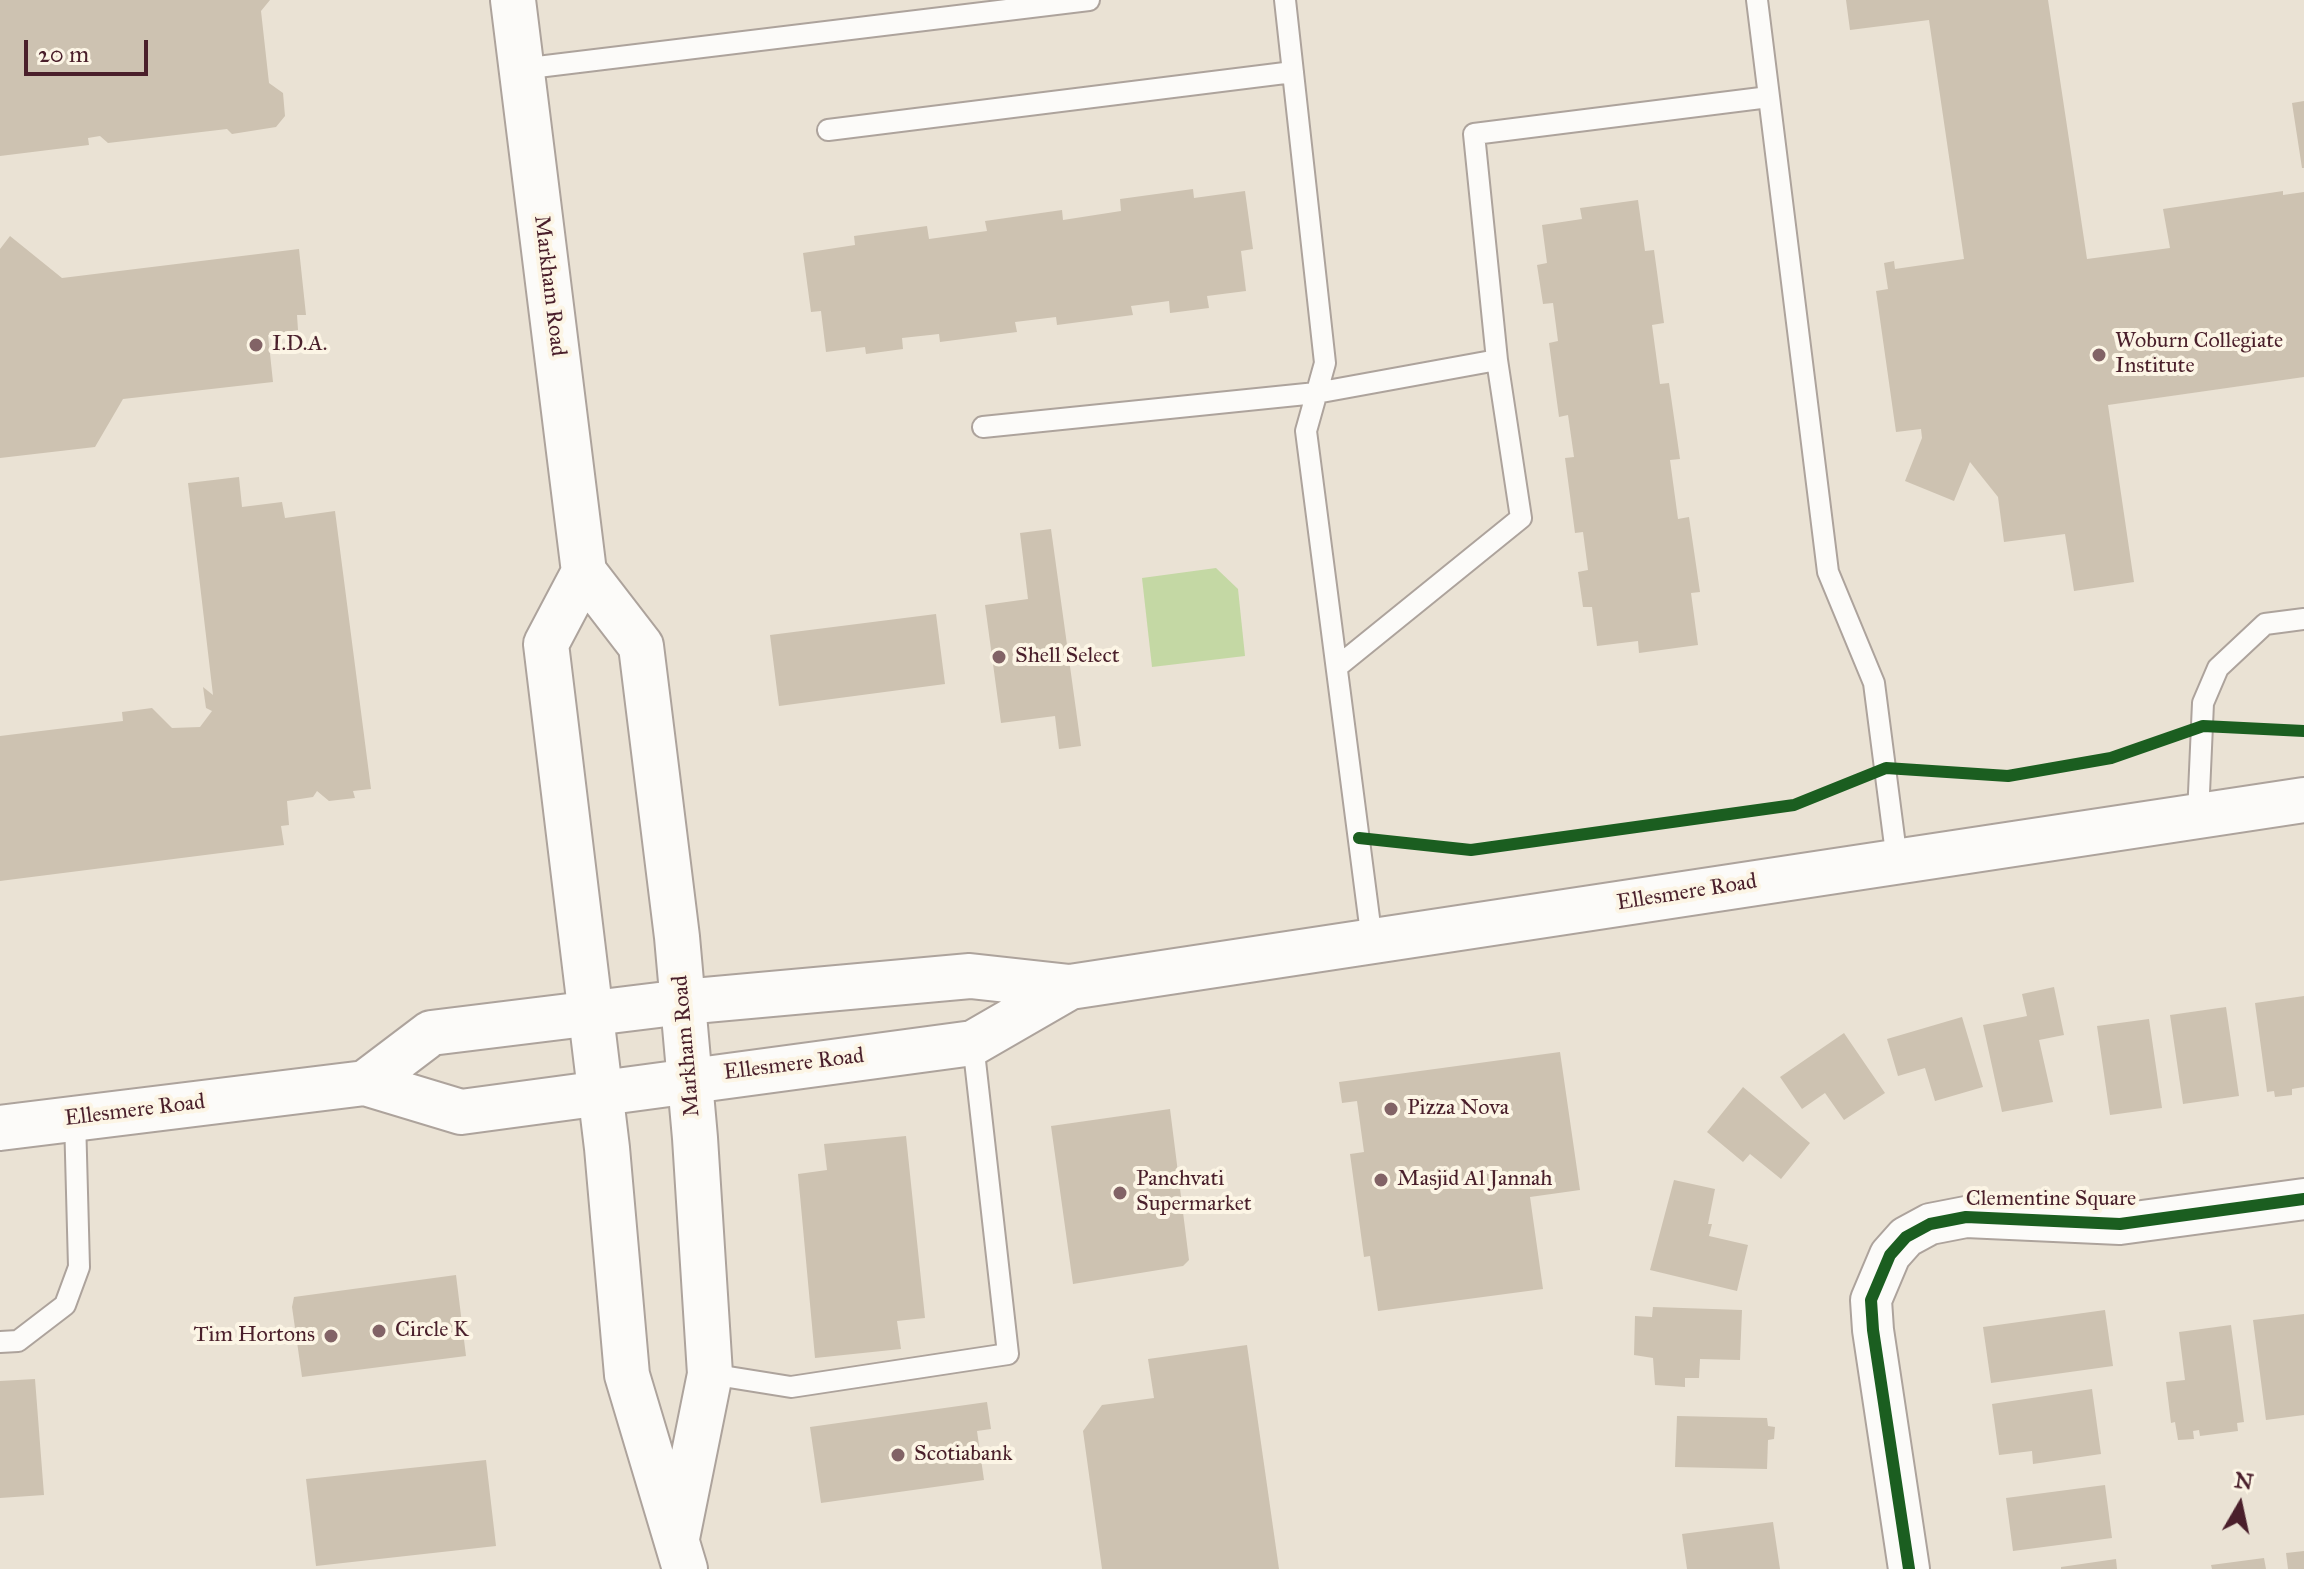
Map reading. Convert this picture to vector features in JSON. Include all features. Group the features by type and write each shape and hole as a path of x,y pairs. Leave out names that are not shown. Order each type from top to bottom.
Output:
{"main road":[{"name":"Markham Road","path":"513,0 584,572 641,646 683,1002 710,1374 681,1554"},
{"name":"Markham Road","path":"584,572 546,644 601,1092 627,1375 681,1554"},
{"name":"Ellesmere Road","path":"365,1083 431,1033 683,1002 970,976 1070,987 2304,800"},
{"name":"Ellesmere Road","path":"0,1128 365,1083 461,1112 973,1043 1070,987"}],"street":[{"name":"Clementine Square","path":"1909,1569 1871,1300 1890,1255 1906,1237 1930,1224 1966,1217 2120,1224 2304,1199"}],"lane":[{"path":"521,69 1089,0"},
{"path":"1285,0 1325,363 1306,431 1372,941"},
{"path":"1757,0 1828,572 1874,683 1897,861"},
{"path":"828,130 1293,72"},
{"path":"1337,667 1521,518 1497,360 1474,134 1769,97"},
{"path":"983,427 1316,393 1497,360"},
{"path":"2198,815 2203,703 2218,668 2265,624 2304,619"},
{"path":"710,1374 791,1387 1008,1354 973,1043"},
{"path":"0,1342 18,1341 65,1305 79,1267 75,1118"}],"green space":[{"path":"1216,568 1238,589 1245,656 1152,667 1142,578"}],"building":[{"path":"0,0 270,0 261,11 269,83 283,93 285,116 276,127 232,134 227,129 108,143 100,136 88,138 89,145 0,156"},
{"path":"1846,0 2048,0 2087,259 2170,248 2163,209 2283,191 2283,195 2304,192 2304,377 2108,405 2134,582 2074,591 2065,534 2004,542 1998,497 1970,462 1954,501 1905,481 1922,438 1921,429 1896,432 1876,291 1888,289 1884,263 1894,261 1895,269 1964,259 1929,20 1850,30"},
{"path":"2304,101 2304,168 2302,168 2292,103"},
{"path":"1193,189 1194,198 1245,191 1253,249 1241,251 1246,291 1207,296 1209,308 1170,313 1169,301 1131,306 1133,315 1057,325 1056,317 1015,322 1017,332 940,342 939,334 902,338 903,349 866,354 865,347 826,352 821,311 811,312 803,253 855,245 854,236 927,226 929,239 987,231 985,221 1062,210 1063,220 1121,211 1120,199"},
{"path":"1638,200 1645,251 1654,250 1664,323 1652,325 1660,384 1669,383 1680,459 1670,460 1678,519 1689,517 1700,592 1691,593 1698,645 1639,653 1638,641 1597,646 1592,607 1583,607 1578,572 1588,570 1583,532 1575,533 1565,458 1574,457 1568,415 1559,417 1549,343 1558,341 1553,303 1543,304 1537,265 1547,263 1542,225 1582,219 1580,208"},
{"path":"10,236 62,278 299,249 306,315 297,315 298,330 268,335 273,382 123,399 95,447 0,458 0,249"},
{"path":"239,477 242,507 282,502 285,518 335,511 371,789 353,791 355,798 329,801 317,791 313,797 287,801 289,825 281,826 284,845 0,881 0,736 123,721 122,712 152,708 172,728 200,727 212,711 206,708 203,687 213,695 188,483"},
{"path":"1051,529 1081,746 1059,749 1055,716 1001,723 985,605 1028,599 1020,533"},
{"path":"936,614 945,684 779,706 770,635"},
{"path":"2054,987 2064,1035 2039,1040 2053,1102 2002,1112 1983,1025 2027,1016 2022,994"},
{"path":"2304,996 2304,1087 2292,1089 2292,1095 2275,1097 2274,1091 2267,1092 2255,1003"},
{"path":"2226,1007 2239,1096 2183,1104 2170,1015"},
{"path":"1962,1017 1983,1087 1935,1101 1925,1068 1898,1076 1887,1039"},
{"path":"2149,1019 2162,1108 2110,1115 2097,1026"},
{"path":"1844,1033 1885,1093 1844,1120 1825,1093 1802,1109 1780,1077"},
{"path":"1560,1052 1580,1190 1530,1197 1543,1289 1378,1311 1370,1256 1364,1257 1350,1154 1364,1152 1357,1101 1342,1103 1339,1082"},
{"path":"1743,1087 1810,1143 1781,1179 1750,1154 1743,1162 1707,1132"},
{"name":"Panchvati Supermarket","path":"1170,1109 1189,1260 1183,1266 1073,1284 1051,1126"},
{"path":"906,1136 925,1318 897,1321 901,1349 815,1358 798,1174 827,1170 824,1144"},
{"path":"1674,1180 1715,1189 1708,1224 1712,1224 1709,1236 1748,1245 1737,1291 1650,1270"},
{"name":"Circle K","path":"456,1275 466,1356 302,1377 292,1307 294,1297"},
{"path":"1653,1307 1742,1310 1740,1360 1700,1359 1699,1378 1685,1378 1685,1387 1655,1385 1653,1358 1634,1355 1635,1316 1652,1317"},
{"path":"2105,1310 2113,1366 1991,1383 1983,1327"},
{"path":"2304,1314 2304,1415 2266,1420 2253,1320"},
{"path":"2231,1325 2244,1422 2237,1423 2238,1431 2200,1436 2199,1430 2193,1431 2194,1439 2178,1440 2175,1422 2171,1423 2166,1382 2185,1380 2179,1332"},
{"path":"1247,1345 1279,1569 1102,1569 1083,1431 1102,1405 1154,1398 1148,1359"},
{"path":"35,1379 44,1495 0,1498 0,1381"},
{"path":"2092,1389 2101,1454 2033,1464 2032,1451 1999,1455 1992,1404"},
{"name":"Scotiabank","path":"987,1402 991,1429 977,1431 984,1480 821,1503 810,1427"},
{"path":"1677,1416 1767,1418 1768,1426 1775,1427 1774,1439 1768,1440 1767,1469 1675,1467"},
{"path":"486,1460 496,1546 316,1566 306,1479"},
{"path":"2105,1485 2112,1538 2013,1551 2006,1498"},
{"path":"1773,1522 1780,1569 1687,1569 1682,1534"},
{"path":"2304,1551 2304,1569 2288,1569 2286,1553"},
{"path":"2264,1558 2266,1569 2212,1569 2211,1565"},
{"path":"2116,1559 2117,1569 2061,1569 2061,1567"}],"cycle path":[{"path":"1359,838 1471,850 1794,805 1886,768 2008,776 2111,758 2203,726 2304,731"},
{"path":"1909,1569 1871,1300 1890,1255 1906,1237 1930,1224 1966,1217 2120,1224 2304,1199"}],"place":[{"name":"I.D.A.","path":"256,345"},
{"name":"Woburn Collegiate Institute","path":"2099,355"},
{"name":"Shell Select","path":"999,657"},
{"name":"Pizza Nova","path":"1391,1109"},
{"name":"Masjid Al Jannah","path":"1381,1180"},
{"name":"Panchvati Supermarket","path":"1120,1193"},
{"name":"Circle K","path":"379,1331"},
{"name":"Tim Hortons","path":"331,1336"},
{"name":"Scotiabank","path":"898,1455"}]}
